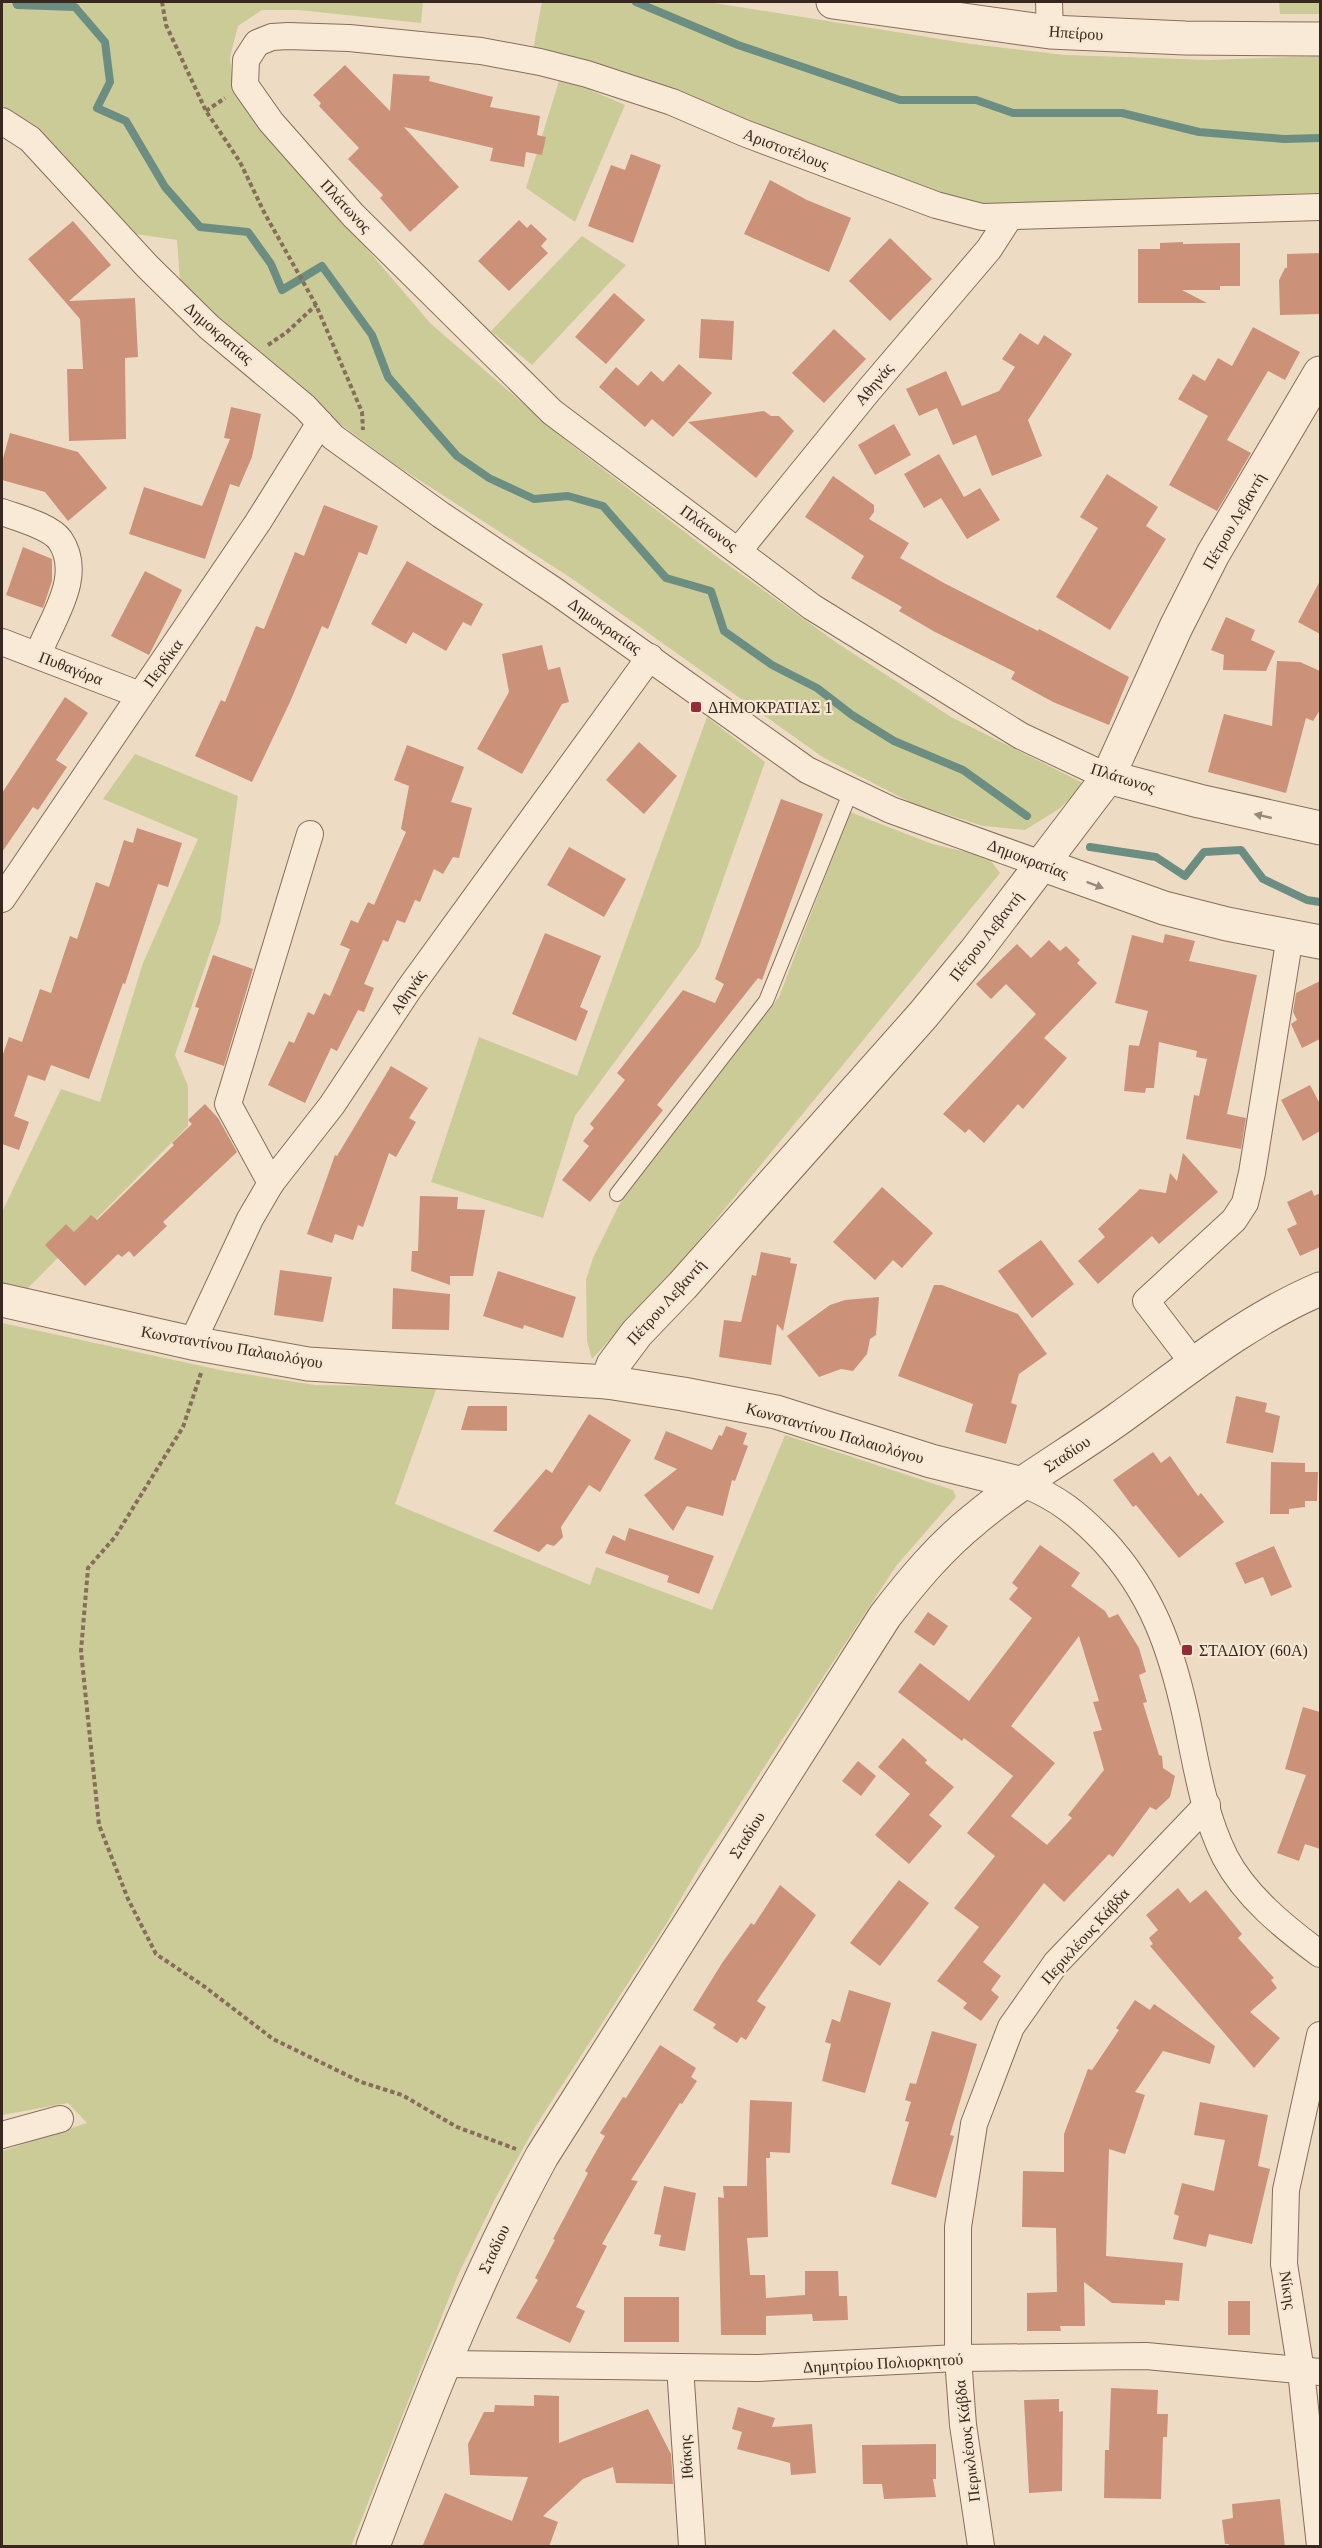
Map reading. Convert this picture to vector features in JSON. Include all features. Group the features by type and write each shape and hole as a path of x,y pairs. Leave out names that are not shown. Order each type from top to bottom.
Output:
{"street":[{"name":"Ηπείρου","path":"833,2 1050,17 1185,38 1320,39"},
{"name":"Αριστοτέλους","path":"257,43 288,36 349,38 481,51 540,62 587,74 672,102 744,133 945,208 982,217 1320,207"},
{"name":"Πλάτωνος","path":"257,43 246,60 245,85 271,122 352,215 552,411 812,607 1021,736 1108,777 1199,801 1320,828"},
{"name":"Δημοκρατίας","path":"2,121 30,140 147,266 209,327 305,407 352,450 441,515 650,657 807,770 891,810 1164,908 1227,924 1305,939"},
{"name":"Αθηνάς","path":"739,550 869,390 989,249 1009,218"},
{"name":"Πέτρου Λεβαντή","path":"607,1382 613,1365 637,1333 682,1286 923,1015 975,952 1108,777 1176,627 1213,554 1320,373"},
{"name":"Περδίκα","path":"2,899 140,694 187,629 320,423"},
{"path":"2,512 38,525 60,539 69,562 69,583 38,655"},
{"name":"Πυθαγόρα","path":"2,642 140,694"},
{"name":"Αθηνάς","path":"201,1345 250,1219 271,1183 333,1106 409,989 650,657"},
{"path":"271,1183 228,1104 310,834"},
{"path":"1194,1364 1146,1301 1227,1227 1245,1203 1305,939"},
{"name":"Σταδίου","path":"373,2547 444,2364 498,2240 542,2156 885,1616 950,1542 987,1509 1266,1316 1320,1289"},
{"name":"Κωνσταντίνου Παλαιολόγου","path":"2,1300 201,1345 308,1364 607,1382 776,1412 931,1461 1023,1484 1049,1494 1075,1512 1117,1556 1143,1592 1157,1622 1176,1676 1207,1805 1224,1854 1242,1882 1284,1925 1320,1954"},
{"name":"Περικλέους Κάβδα","path":"981,2547 963,2425 958,2358 958,2227 974,2124 1011,2026 1056,1963 1207,1805"},
{"name":"Νίκης","path":"1320,2035 1286,2190 1284,2264 1311,2371 1320,2547"},
{"path":"2,2135 60,2119"},
{"name":"Δημητρίου Πολιορκητού","path":"444,2364 795,2367 958,2358 1146,2356 1311,2371"},
{"name":"Ιθάκης","path":"680,2367 692,2547"}],"lane":[{"path":"617,1194 766,1001 851,791"}],"path":[{"path":"162,2 166,25 206,111 240,162 292,265 309,293 362,412 364,433 352,450"},
{"path":"248,359 287,332 315,305"},
{"path":"201,1345 183,1427 116,1537 88,1568 81,1651 99,1825 128,1899 156,1954 205,1987 273,2039 361,2082 402,2095 457,2127 504,2146 542,2156"}],"green space":[{"path":"2,2 423,2 421,23 299,10 262,10 238,26 230,57 233,84 262,126 431,324 569,443 720,559 837,643 951,717 1085,784 1059,809 1025,830 983,826 914,804 824,758 571,578 396,465 336,421 224,327 180,282 177,240 135,234 55,149 2,105"},
{"path":"542,2 708,2 971,44 1065,55 1210,60 1320,56 1320,193 995,205 954,201 533,50"},
{"path":"1279,2 1320,2 1320,14 1280,14"},
{"path":"559,81 586,88 625,105 575,222 526,188"},
{"path":"582,236 626,265 532,365 491,331"},
{"path":"707,717 765,762 699,947 575,1116 543,1218 431,1182 479,1037 577,1076"},
{"path":"135,754 238,796 220,923 175,1055 188,1086 188,1126 26,1290 2,1284 2,1212 61,1089 100,1102 143,963 198,839 103,799"},
{"path":"850,812 932,844 988,857 1000,873 674,1271 592,1359 587,1341 586,1280 593,1258 619,1205 779,997"},
{"path":"2,1323 225,1371 315,1385 437,1387 395,1504 590,1585 596,1567 712,1610 785,1435 953,1490 956,1497 896,1566 704,1859 665,1926 535,2127 495,2199 458,2275 351,2546 2,2546 2,2151 87,2123 68,2103 2,2115"}],"building":[{"path":"345,65 390,111 393,74 430,76 429,81 493,97 490,107 540,116 537,135 546,137 542,155 526,152 524,167 490,161 493,148 404,127 459,187 410,232 380,198 383,195 348,159 359,148 319,106 321,103 313,95"},
{"path":"631,154 661,165 633,243 588,226 611,165 625,170"},
{"path":"770,180 807,200 851,218 829,272 744,234"},
{"path":"519,220 527,228 531,224 547,239 541,246 548,253 509,291 478,261"},
{"path":"73,221 111,265 69,301 135,298 138,357 125,358 126,439 69,441 67,369 83,369 80,319 28,259"},
{"path":"890,238 932,279 890,321 849,281"},
{"path":"1183,242 1183,244 1240,243 1240,286 1220,286 1220,290 1182,290 1207,303 1138,303 1138,249 1160,249 1160,243"},
{"path":"1320,253 1320,314 1280,315 1279,280 1287,268 1287,254"},
{"path":"614,293 645,320 606,364 575,337"},
{"path":"701,319 734,321 732,360 699,358"},
{"path":"1253,327 1300,352 1285,380 1268,371 1227,440 1251,453 1217,511 1169,485 1208,416 1178,399 1193,374 1205,381 1218,358 1232,366"},
{"path":"834,329 866,359 824,403 792,373"},
{"path":"1020,333 1038,345 1044,335 1072,354 1028,420 1042,456 992,476 976,435 953,445 937,408 919,416 906,389 946,371 962,406 999,391 1015,367 1002,359"},
{"path":"679,364 712,393 673,437 652,419 645,427 599,387 616,367 638,386 651,371 663,382"},
{"path":"231,407 261,414 252,457 239,487 230,484 205,559 129,534 144,487 202,506 230,439 224,438"},
{"path":"764,411 771,416 779,416 794,431 756,478 688,422"},
{"path":"894,424 911,455 875,475 858,445"},
{"path":"10,433 78,452 107,488 68,521 45,492 2,480 2,462"},
{"path":"939,454 964,497 980,488 1000,520 967,539 941,498 924,508 904,474"},
{"path":"1107,474 1158,507 1146,526 1166,539 1110,630 1056,597 1098,528 1080,517"},
{"path":"833,476 874,505 874,512 869,519 909,543 900,558 944,583 1038,631 1039,629 1129,677 1109,725 1053,702 1011,679 1015,672 935,632 899,611 902,607 851,578 864,556 805,517"},
{"path":"324,505 378,526 367,555 359,552 328,629 322,626 290,702 252,782 195,756 221,700 225,702 256,626 264,629 295,552 304,556"},
{"path":"23,547 52,559 52,581 43,608 6,595"},
{"path":"407,561 483,604 471,626 463,622 446,651 413,632 406,644 371,624"},
{"path":"145,571 182,590 149,655 111,636"},
{"path":"1320,581 1320,634 1298,622"},
{"path":"1226,617 1255,630 1251,640 1275,651 1266,671 1223,670 1224,655 1211,650"},
{"path":"542,645 548,670 560,667 569,702 562,704 522,774 477,749 509,692 502,654"},
{"path":"1277,661 1300,662 1320,671 1320,710 1313,721 1306,718 1286,793 1208,772 1224,714 1272,726"},
{"path":"65,697 88,713 56,760 67,767 38,810 33,807 2,852 2,793"},
{"path":"639,742 677,776 644,814 606,780"},
{"path":"407,745 464,767 451,802 472,808 459,858 453,857 443,874 434,869 420,902 415,900 405,923 397,920 388,942 383,940 364,984 374,988 364,1012 358,1010 337,1051 331,1048 305,1103 268,1085 289,1041 294,1043 308,1012 314,1015 324,993 330,996 350,949 340,945 351,920 358,923 368,902 374,905 406,832 401,829 409,786 394,780"},
{"path":"781,799 823,814 762,980 758,978 657,1105 663,1110 590,1202 562,1180 589,1146 583,1141 594,1128 590,1124 625,1080 617,1073 683,990 715,1003 724,984 715,979"},
{"path":"137,828 182,843 168,887 158,884 125,984 123,983 89,1079 51,1065 45,1081 28,1075 14,1116 29,1122 19,1150 2,1144 2,1057 9,1037 22,1042 40,989 51,993 70,936 77,939 96,882 109,887 124,840 133,843"},
{"path":"569,847 626,879 604,917 547,885"},
{"path":"545,933 601,956 580,1007 588,1011 576,1041 512,1014"},
{"path":"1165,934 1195,941 1189,961 1257,975 1227,1114 1246,1118 1241,1149 1186,1139 1194,1095 1199,1096 1207,1059 1196,1057 1197,1051 1159,1042 1154,1088 1146,1088 1145,1093 1124,1091 1129,1045 1139,1046 1148,1011 1115,1003 1132,935 1163,943"},
{"path":"1049,940 1060,951 1066,946 1080,960 1077,963 1097,983 1044,1038 1067,1058 1023,1109 1018,1104 984,1143 969,1129 965,1133 943,1114 1036,1014 1006,984 991,999 976,984 1017,944 1031,958"},
{"path":"213,955 253,969 224,1066 184,1052 199,1008 195,1007"},
{"path":"1320,981 1320,1039 1302,1048 1291,1024 1297,1020 1293,1012 1296,993"},
{"path":"391,1066 428,1088 409,1118 416,1122 396,1157 389,1153 363,1227 358,1225 353,1240 335,1234 332,1243 307,1234 335,1155 337,1156"},
{"path":"1310,1085 1320,1104 1320,1131 1303,1141 1281,1100"},
{"path":"205,1104 218,1118 237,1152 163,1222 167,1226 134,1257 129,1251 122,1257 118,1254 85,1286 45,1245 66,1224 74,1232 91,1215 97,1220 174,1145 172,1143 192,1124 188,1120"},
{"path":"1183,1153 1218,1192 1159,1244 1152,1236 1098,1284 1078,1261 1105,1237 1098,1229 1140,1189 1166,1193 1170,1173 1177,1181"},
{"path":"882,1187 933,1233 902,1268 893,1260 875,1280 833,1242"},
{"path":"1312,1190 1314,1196 1320,1193 1320,1247 1300,1256 1287,1229 1297,1224 1287,1202"},
{"path":"420,1196 458,1197 457,1209 485,1210 473,1276 450,1276 450,1285 411,1271 412,1251 418,1251"},
{"path":"1041,1240 1074,1284 1032,1318 998,1271"},
{"path":"761,1252 791,1258 790,1263 797,1264 783,1331 777,1324 771,1365 719,1357 724,1320 741,1322 752,1275 756,1276"},
{"path":"280,1270 332,1277 323,1322 274,1315"},
{"path":"498,1271 576,1297 563,1338 524,1325 523,1329 483,1316"},
{"path":"934,1285 942,1285 1018,1314 1047,1354 1019,1374 1011,1403 1017,1405 1006,1444 965,1432 973,1404 898,1376"},
{"path":"393,1288 450,1294 449,1330 392,1329"},
{"path":"879,1297 876,1335 870,1339 867,1354 853,1371 841,1369 819,1377 787,1336 830,1305 845,1300"},
{"path":"1236,1396 1267,1403 1265,1412 1280,1416 1273,1453 1226,1443"},
{"path":"468,1406 507,1406 507,1431 461,1430"},
{"path":"589,1414 631,1440 600,1492 589,1485 561,1527 563,1537 554,1546 547,1544 539,1552 493,1531 546,1469 552,1473"},
{"path":"726,1426 747,1433 743,1444 748,1446 735,1481 732,1480 723,1516 687,1506 673,1531 644,1495 677,1469 654,1459 666,1431 712,1450"},
{"path":"1153,1452 1161,1463 1170,1456 1198,1496 1201,1493 1224,1522 1179,1558 1136,1505 1133,1507 1113,1480"},
{"path":"1271,1462 1305,1463 1305,1472 1318,1472 1317,1501 1305,1501 1305,1507 1289,1509 1289,1514 1270,1514"},
{"path":"629,1528 714,1556 699,1594 667,1582 669,1576 605,1553 613,1535 625,1541"},
{"path":"1040,1545 1080,1573 1071,1586 1105,1611 1109,1618 1118,1614 1139,1648 1146,1672 1139,1675 1147,1702 1143,1703 1159,1755 1162,1756 1163,1768 1175,1776 1170,1797 1156,1810 1150,1807 1113,1857 1109,1854 1064,1902 1044,1883 983,1962 1001,1976 991,1990 999,1997 981,2021 963,2008 967,2003 937,1981 979,1927 954,1908 995,1856 967,1833 1013,1776 964,1738 962,1741 898,1692 920,1663 969,1701 1032,1618 1009,1599 1018,1588 1012,1583","holes":["1079,1636 1099,1701 1093,1702 1102,1730 1093,1732 1104,1770 1068,1815 1072,1818 1047,1845 1011,1816 1055,1763 1011,1726"]},
{"path":"1274,1546 1292,1587 1271,1596 1263,1577 1245,1584 1235,1563"},
{"path":"928,1612 948,1626 934,1646 914,1632"},
{"path":"1303,1707 1320,1712 1320,1849 1305,1844 1299,1861 1277,1853 1306,1775 1285,1769"},
{"path":"903,1738 927,1760 925,1763 954,1787 929,1815 942,1826 909,1864 875,1835 910,1794 878,1767"},
{"path":"858,1761 876,1776 861,1796 842,1781"},
{"path":"899,1880 929,1903 880,1966 850,1943"},
{"path":"780,1885 816,1915 757,2001 766,2007 746,2040 741,2037 737,2043 713,2028 716,2024 693,2010 722,1963 751,1923 754,1925"},
{"path":"1178,1888 1190,1903 1206,1890 1242,1934 1238,1938 1274,1978 1271,1980 1277,1988 1250,2012 1280,2038 1254,2068 1150,1946 1153,1944 1149,1938 1158,1930 1146,1915"},
{"path":"849,1990 891,2003 865,2093 822,2081 831,2044 825,2042 832,2019 840,2022"},
{"path":"1135,2000 1150,2010 1154,2004 1215,2046 1210,2064 1163,2051 1135,2092 1145,2095 1125,2154 1109,2149 1106,2256 1183,2263 1179,2301 1165,2300 1165,2305 1112,2303 1084,2282 1085,2326 1060,2326 1061,2331 1027,2331 1027,2293 1057,2292 1056,2228 1022,2227 1023,2171 1064,2172 1064,2134 1088,2069 1092,2070 1119,2030 1116,2028"},
{"path":"932,2031 977,2044 950,2135 954,2136 936,2198 891,2184 909,2122 905,2121 911,2102 905,2100 910,2083 916,2084"},
{"path":"660,2045 696,2068 691,2077 697,2081 682,2104 680,2103 631,2180 638,2181 602,2244 607,2246 576,2307 585,2311 570,2343 516,2318 538,2280 535,2278 555,2240 553,2239 588,2173 585,2171 605,2136 600,2133"},
{"path":"750,2100 792,2102 790,2153 770,2152 770,2158 766,2158 768,2237 747,2238 750,2275 765,2275 766,2298 805,2295 805,2271 838,2271 839,2296 847,2296 848,2320 813,2321 812,2314 766,2316 766,2335 721,2335 718,2197 724,2198 723,2186 747,2186"},
{"path":"1200,2102 1268,2115 1258,2166 1270,2169 1252,2244 1209,2234 1206,2247 1173,2239 1179,2216 1174,2214 1182,2183 1214,2191 1225,2140 1194,2135"},
{"path":"664,2186 696,2193 685,2251 659,2246 661,2235 654,2234"},
{"path":"624,2297 679,2297 679,2342 624,2342"},
{"path":"1228,2301 1250,2301 1250,2335 1228,2335"},
{"path":"1111,2388 1158,2390 1157,2414 1168,2414 1167,2437 1163,2437 1161,2499 1104,2498 1105,2450 1109,2450"},
{"path":"534,2395 559,2396 559,2443 648,2409 671,2454 673,2484 616,2483 613,2467 583,2479 543,2516 558,2522 549,2547 422,2547 445,2493 512,2521 528,2477 470,2475 468,2444 484,2412 494,2412 495,2405 534,2406"},
{"path":"1059,2399 1059,2412 1063,2411 1062,2491 1029,2493 1024,2400"},
{"path":"738,2407 775,2418 772,2427 812,2424 816,2473 791,2475 790,2463 737,2449 742,2432 732,2429"},
{"path":"936,2444 936,2479 933,2479 936,2497 884,2499 882,2484 863,2484 862,2445"},
{"path":"1280,2499 1285,2547 1229,2547 1229,2544 1225,2544 1222,2520 1233,2518 1232,2504"}],"waterway":[{"path":"16,2 17,5 75,7 105,42 110,82 97,108 126,121 165,187 200,227 248,232 271,264 282,290 322,266 372,335 388,377 457,456 489,478 534,499 568,496 603,506 666,578 711,591 724,631 772,665 817,688 852,715 894,741 963,770 1027,816"},
{"path":"636,2 738,45 900,100 976,100 1013,113 1122,113 1199,132 1284,139 1320,138"},
{"path":"1090,847 1156,857 1185,876 1204,852 1241,850 1263,879 1307,900 1320,902"}],"place":[{"name":"ΔΗΜΟΚΡΑΤΙΑΣ 1","path":"696,707"},
{"name":"ΣΤΑΔΙΟΥ (60A)","path":"1187,1650"}]}
